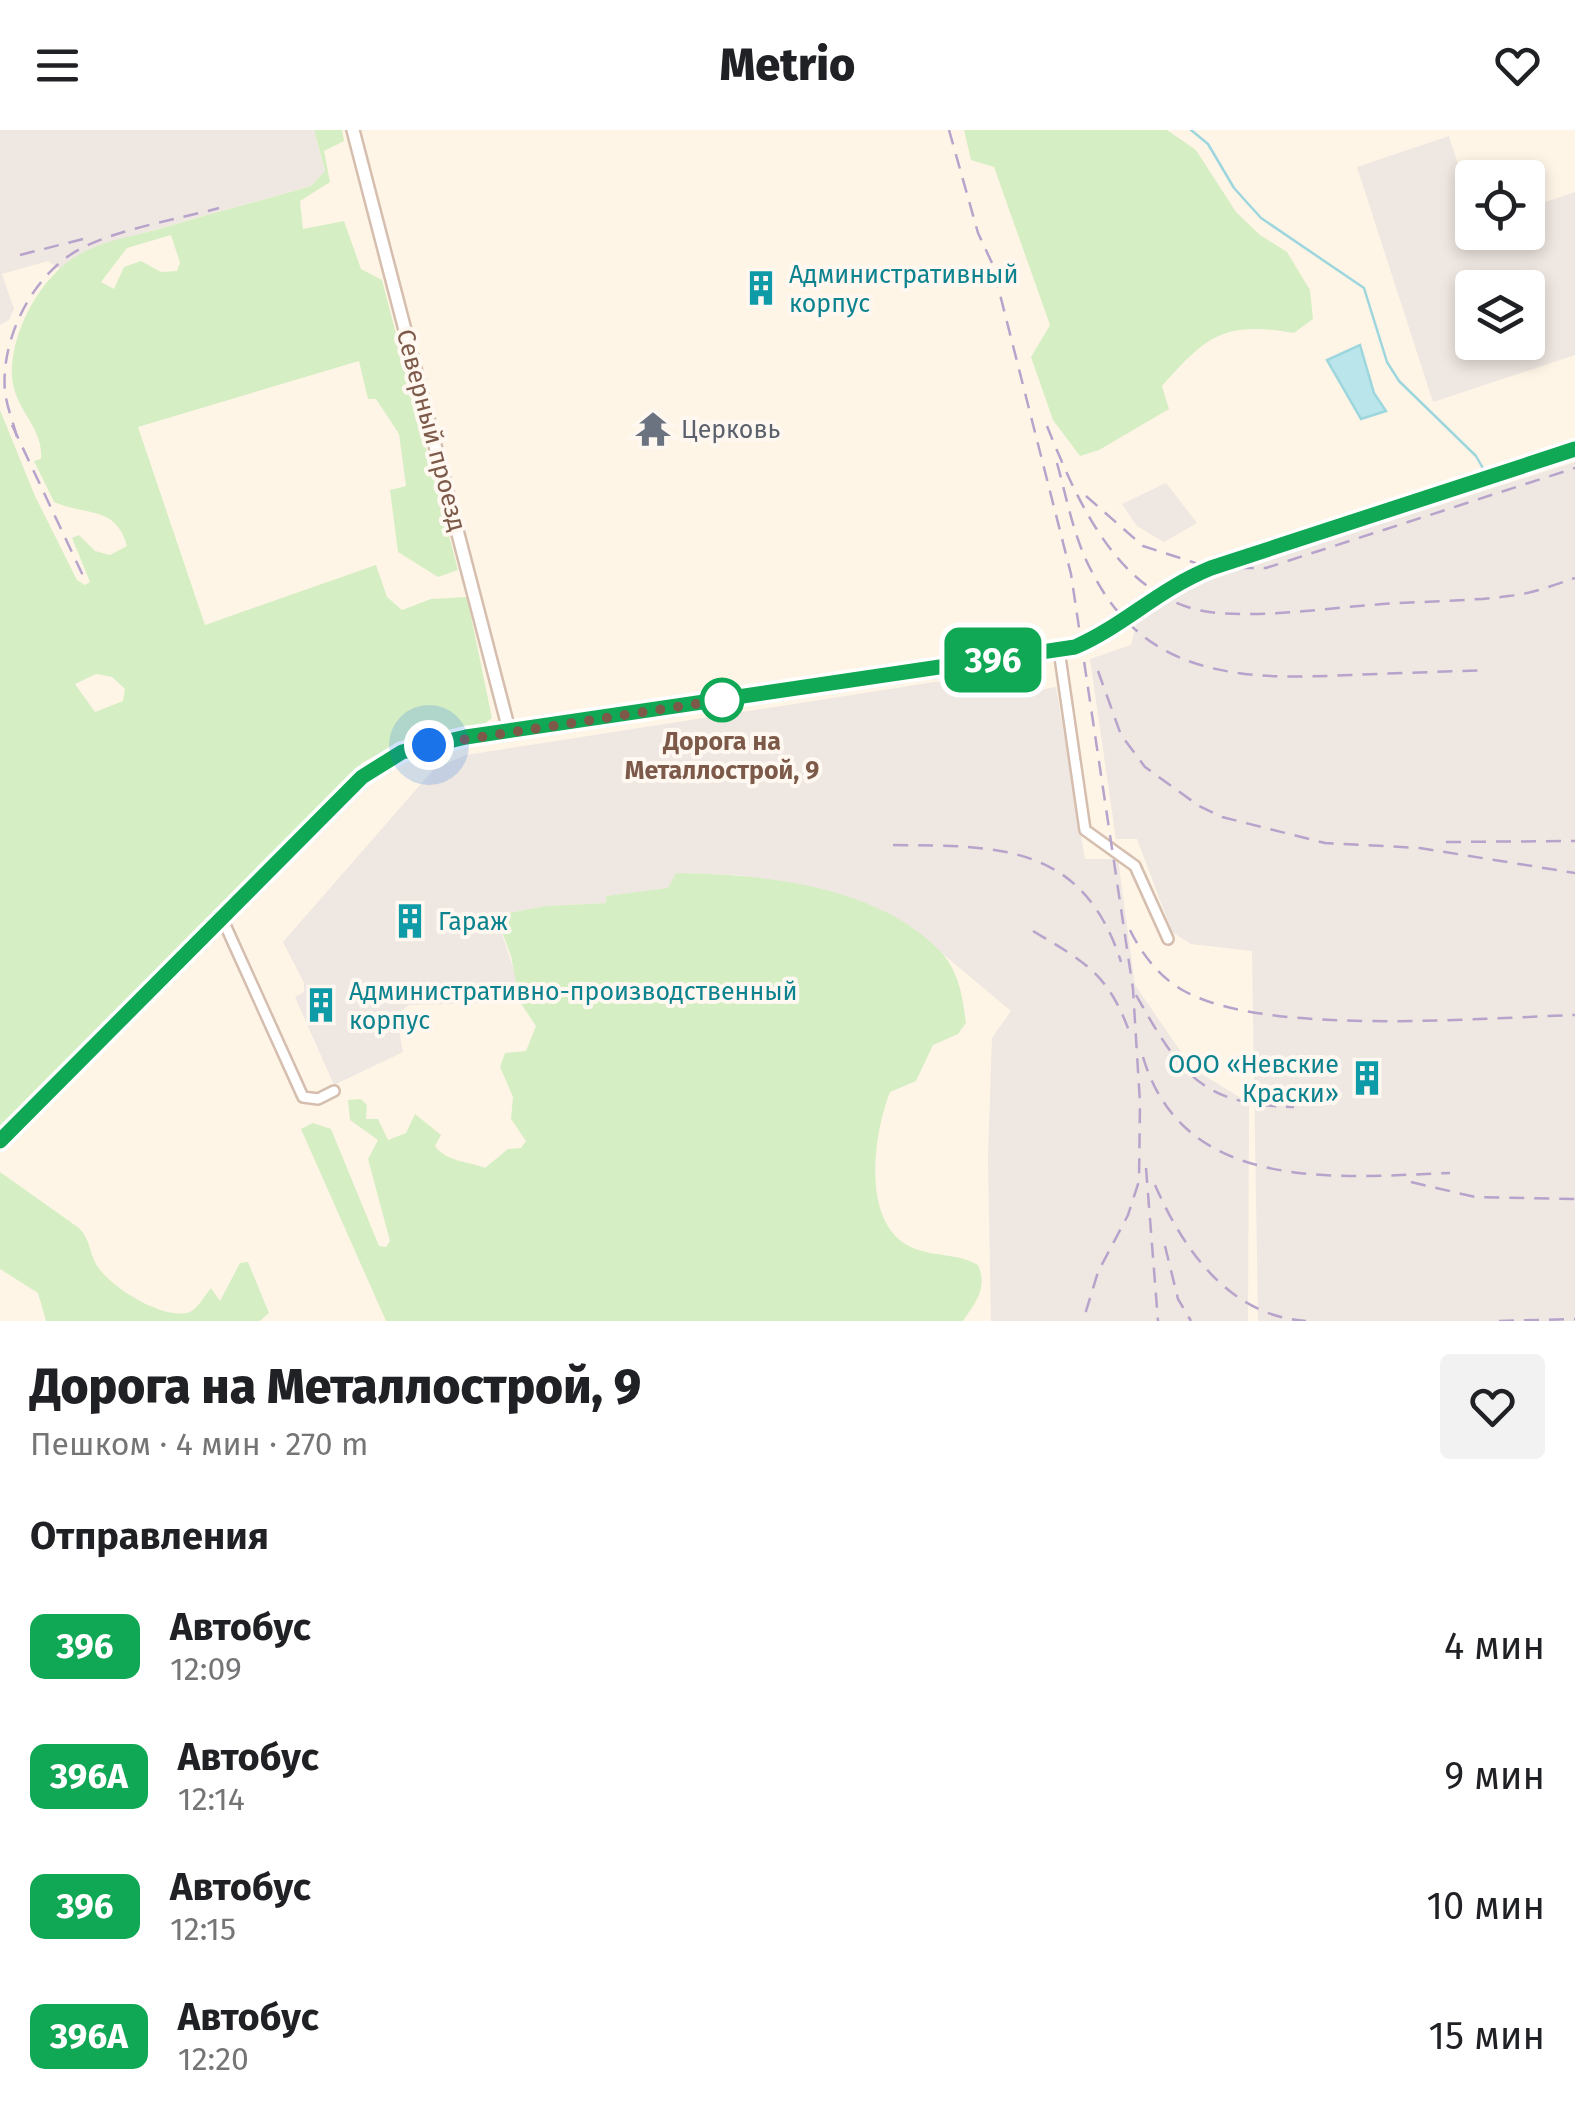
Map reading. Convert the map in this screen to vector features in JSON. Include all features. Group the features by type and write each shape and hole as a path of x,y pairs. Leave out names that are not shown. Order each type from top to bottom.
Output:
{"street":[{"name":"Северный проезд","path":"353,130 509,730"},
{"path":"0,1142 380,763 429,745 509,730 1060,650 1098,637 1159,592 1211,568 1575,449"},
{"path":"1060,650 1085,830 1093,840 1125,856 1134,866 1168,939"},
{"path":"222,918 303,1096 318,1098 334,1091"}],"shaded area":[{"path":"0,130 314,130 325,172 311,186 114,241 75,257 61,270 48,261 2,274 14,309 9,320 0,325"},
{"path":"1449,136 1457,160 1455,250 1545,250 1545,202 1575,192 1575,355 1433,402 1357,167"},
{"path":"1575,462 1575,1321 1258,1321 1252,951 1191,944 1172,932 1137,839 1116,839 1090,659 1131,645 1138,616 1170,591"},
{"path":"1166,483 1197,523 1164,542 1137,526 1122,504"},
{"path":"1018,669 1026,693 1056,687 1085,859 1118,859 1135,985 1192,1068 1249,1103 1248,1321 991,1321 988,1158 992,1038 1011,1011 931,944 882,911 816,888 738,875 677,873 669,888 607,896 606,903 547,906 496,915 519,986 520,1002 409,1005 396,1015 403,1052 334,1085 295,997 304,992 304,983 283,942 434,769 466,755"}],"green space":[{"path":"314,130 342,130 344,141 324,151 330,182 300,201 303,229 344,221 361,269 382,280 458,570 438,577 398,552 390,490 406,486 399,434 376,399 368,399 359,361 138,427 205,625 376,565 387,597 402,610 431,599 467,597 492,718 481,726 404,741 362,763 0,1128 0,410 35,496 77,580 85,585 90,582 72,538 79,535 95,551 110,555 127,546 122,533 107,518 54,502 34,461 41,459 40,447 13,381 18,336 51,277 84,252 114,240 311,186 325,171","holes":["171,235 180,263 177,271 161,272 141,261 124,267 114,289 101,282 127,248","96,674 112,677 125,689 123,701 95,712 75,684"]},
{"path":"964,130 1167,130 1196,150 1236,212 1260,235 1287,252 1310,290 1313,319 1294,333 1234,331 1205,344 1162,386 1169,409 1099,450 1080,456 1053,420 1031,357 1050,325 994,167 971,160"},
{"path":"676,873 781,881 851,898 914,929 952,967 966,1023 958,1034 933,1045 916,1081 890,1092 879,1130 875,1176 884,1218 895,1235 919,1250 978,1265 981,1288 963,1321 386,1321 301,1129 313,1123 331,1129 379,1246 386,1247 390,1241 368,1159 378,1140 350,1120 348,1100 361,1099 367,1105 366,1119 378,1119 388,1140 406,1133 415,1114 441,1135 435,1146 440,1151 485,1168 508,1149 521,1148 526,1141 511,1119 513,1097 500,1067 505,1053 526,1051 536,1026 520,1002 511,956 496,915 547,906 606,903 606,896 668,888"},
{"path":"0,1172 79,1228 103,1273 138,1300 166,1312 190,1312 211,1288 220,1301 240,1263 248,1262 269,1313 260,1321 46,1321 38,1293 0,1269"}],"water":[{"path":"1360,345 1374,393 1386,411 1361,419 1327,360"}],"waterway":[{"path":"1191,130 1208,144 1234,188 1261,218 1364,288 1387,362 1399,381 1476,456 1484,470"}],"railway":[{"path":"949,130 978,233 992,263 1071,574 1133,989 1140,1103 1139,1181 1128,1215 1098,1272 1083,1321"},
{"path":"17,437 5,392 8,349 24,307 51,271 102,239 219,208"},
{"path":"20,255 83,239"},
{"path":"12,425 86,582"},
{"path":"1047,426 1073,487 1108,545 1129,571 1184,606 1218,613 1294,612 1526,593 1575,578"},
{"path":"1057,463 1076,533 1092,572 1114,607 1140,634 1170,653 1202,666 1273,676 1487,670"},
{"path":"1086,496 1143,546 1211,568 1266,568 1575,468"},
{"path":"1098,671 1121,735 1145,767 1199,806 1222,817 1325,843 1420,848 1575,873"},
{"path":"1446,842 1575,841"},
{"path":"893,845 1001,851 1032,859 1060,873 1084,894 1105,923 1121,962"},
{"path":"1130,930 1153,966 1177,987 1222,1006 1268,1015 1375,1021 1575,1015"},
{"path":"1033,931 1092,970 1112,995 1129,1031"},
{"path":"1136,995 1166,1045 1196,1079 1235,1099 1294,1107"},
{"path":"1143,1057 1163,1102 1193,1134 1229,1155 1270,1168 1315,1174 1450,1173"},
{"path":"1146,1168 1158,1321"},
{"path":"1411,1182 1475,1197 1575,1199"},
{"path":"1155,1185 1180,1233 1212,1275 1254,1307 1306,1321"},
{"path":"1165,1246 1178,1299 1191,1321"},
{"path":"1499,1321 1575,1319"}],"bus line":[{"name":"396","path":"0,1141 362,777 402,752 509,730 1075,647 1098,637 1178,581 1575,449"}],"place":[{"name":"Административный корпус","path":"761,288"},
{"name":"Церковь","path":"653,429"},
{"name":"Дорога на Металлострой, 9","path":"722,700"},
{"name":"Гараж","path":"410,921"},
{"name":"Административно-производственный корпус","path":"321,1005"},
{"name":"ООО «Невские Краски»","path":"1367,1078"}],"route":[{"path":"429,745 722,700"}]}
